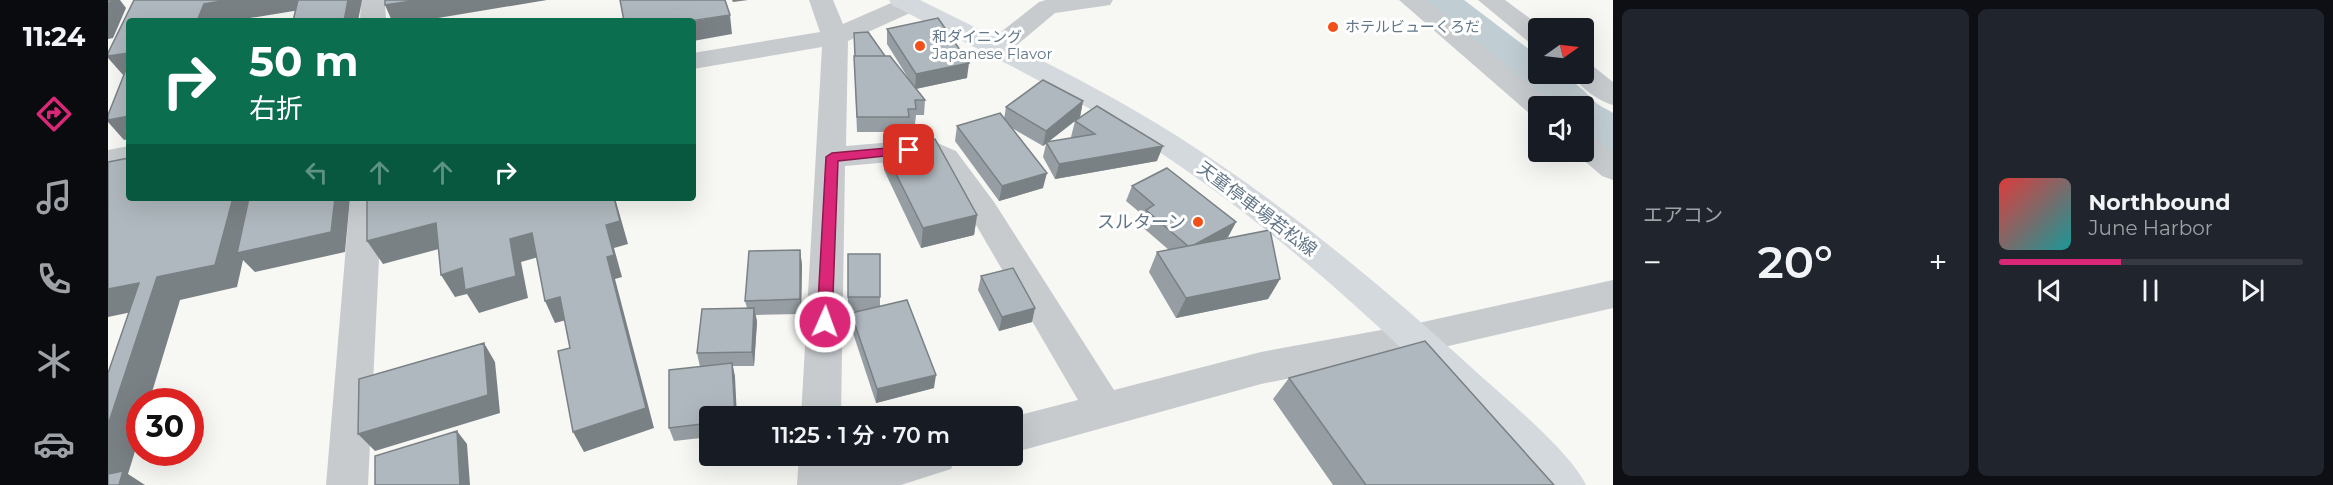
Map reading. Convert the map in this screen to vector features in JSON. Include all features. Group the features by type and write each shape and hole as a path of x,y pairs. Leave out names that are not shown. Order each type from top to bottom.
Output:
{"main road":[{"name":"天童停車場若松線","path":"906,2 1095,100 1198,164 1296,235 1414,339 1521,439 1565,485"}],"street":[{"path":"373,18 374,0"},
{"path":"821,0 835,37 821,406"},
{"path":"996,49 1040,4 1101,0"},
{"path":"1411,0 1528,98"},
{"path":"1490,0 1528,29"},
{"path":"696,60 835,37 906,2"},
{"path":"1594,82 1613,96"},
{"path":"832,157 928,149 945,158 983,210 1104,409"},
{"path":"1594,153 1613,169"},
{"path":"108,160 126,157"},
{"path":"347,485 366,201"},
{"path":"1023,432 1261,368 1414,339 1613,294"},
{"path":"818,485 819,466"},
{"path":"833,485 901,466"}],"building":[{"path":"134,0 227,0 204,4 198,18 126,18 126,53 108,56"},
{"path":"298,0 348,0 345,18 294,18"},
{"path":"385,0 418,0 385,5"},
{"path":"620,0 725,0 730,15 696,20 696,18 623,18"},
{"path":"938,18 969,63 916,74 887,29"},
{"path":"868,32 885,56 855,56 854,33"},
{"path":"854,56 890,56 925,100 915,100 916,109 908,109 909,117 857,117"},
{"path":"126,70 126,117 108,120"},
{"path":"1043,80 1083,101 1046,131 1006,107"},
{"path":"1097,106 1163,146 1059,164 1046,142 1095,134 1075,121"},
{"path":"1000,113 1047,173 1002,186 957,126"},
{"path":"935,139 977,215 923,228 884,150"},
{"path":"126,159 126,201 232,201 215,265 157,277 108,425 108,373 139,283 108,289 108,162"},
{"path":"1167,168 1236,222 1188,246 1146,210 1154,205 1132,186"},
{"path":"248,201 335,201 331,232 237,253"},
{"path":"367,201 615,201 620,221 606,225 614,255 607,257 646,408 573,432 558,351 570,348 560,297 545,301 532,233 510,239 516,276 465,290 462,268 441,275 436,223 367,241"},
{"path":"1270,230 1280,279 1186,298 1157,252"},
{"path":"800,250 800,299 745,301 749,251"},
{"path":"848,254 880,254 880,297 848,297"},
{"path":"1013,268 1035,308 1002,317 981,276"},
{"path":"907,300 936,375 877,389 851,313"},
{"path":"754,308 752,352 697,353 702,309"},
{"path":"1425,341 1554,485 1366,485 1289,378"},
{"path":"484,343 488,395 358,434 359,379"},
{"path":"732,363 734,406 699,406 699,424 669,428 669,370"},
{"path":"457,431 460,485 375,485 375,456"},
{"path":"123,471 119,485 108,485 108,474"}],"waterway":[{"path":"1437,0 1559,96"},
{"path":"1594,124 1613,139"}],"place":[{"name":"ホテルビューくろだ","path":"1333,27"},
{"name":"和ダイニング Japanese Flavor","path":"920,46"},
{"name":"スルターン","path":"1198,222"}],"route":[{"path":"825,322 832,157 909,150"}]}
